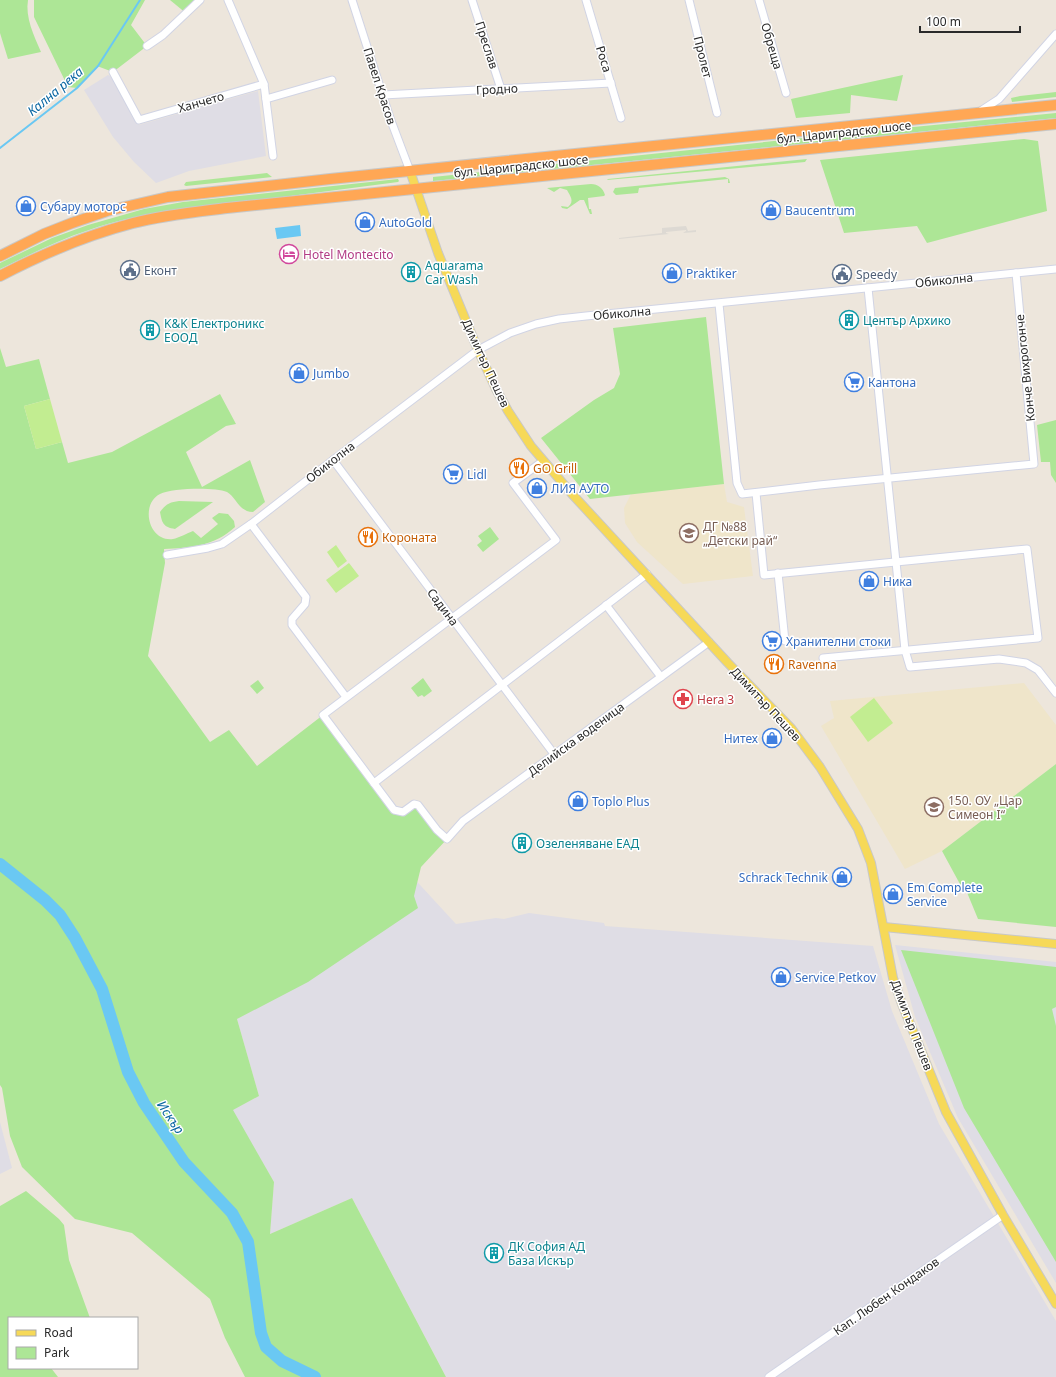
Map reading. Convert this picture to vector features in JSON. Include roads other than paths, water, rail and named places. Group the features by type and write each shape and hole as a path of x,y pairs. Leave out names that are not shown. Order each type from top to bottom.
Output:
{"highway":[{"name":"бул. Цариградско шосе","path":"0,256 44,234 83,219 107,211 168,197 222,190 1056,106"},
{"name":"бул. Цариградско шосе","path":"0,276 34,259 78,241 133,223 220,209 1056,124"}],"main road":[{"name":"Димитър Пешев","path":"410,171 438,253 478,350 496,389 531,446 572,494 791,728 820,767 858,829 871,863 893,978 943,1104 1003,1215 1056,1304"},
{"path":"884,927 1056,944"}],"street":[{"path":"147,46 163,35 200,0"},
{"path":"228,0 264,84 273,156"},
{"name":"Павел Красов","path":"352,0 382,95 410,171"},
{"name":"Преслав","path":"472,0 501,89"},
{"name":"Роса","path":"586,0 621,118"},
{"name":"Пролет","path":"689,0 717,113"},
{"name":"Обреща","path":"759,0 786,93"},
{"path":"977,114 999,99 1056,34"},
{"name":"Ханчето","path":"114,72 139,120 264,84"},
{"path":"266,100 332,80"},
{"name":"Гродно","path":"382,95 611,83"},
{"name":"Обиколна","path":"166,555 208,548 222,544 252,524 333,460 478,350 510,333 549,321 586,316 719,304 1056,269"},
{"name":"Конче Вихрогонче","path":"888,479 1034,464 1016,273"},
{"path":"868,288 905,650 910,667 999,659 1026,662 1038,670 1056,693"},
{"path":"719,304 737,482 742,494 888,479"},
{"name":"Садина","path":"333,460 554,754"},
{"path":"543,460 513,483 556,540 323,716 374,783 647,574"},
{"path":"756,493 764,575 1027,549 1038,638 823,658"},
{"path":"252,524 304,593 306,600 292,619 292,625 346,698"},
{"path":"778,573 785,641"},
{"path":"606,605 661,677"},
{"name":"Делийска воденица","path":"374,783 394,810 403,812 414,804 418,804 437,830 446,839 463,821 709,642"},
{"name":"Кап. Любен Кондаков","path":"769,1377 1003,1215"}],"water":[{"path":"300,225 301,236 277,239 275,228"}],"waterway":[{"name":"Кална река","path":"0,148 77,88 98,66 140,0"},
{"name":"Искър","path":"0,864 45,900 60,915 75,938 102,989 128,1072 144,1103 184,1162 232,1213 248,1242 261,1333 266,1347 282,1361 315,1377"}],"place":[{"name":"Субару моторс","path":"26,206"},
{"name":"Baucentrum","path":"771,210"},
{"name":"AutoGold","path":"365,222"},
{"name":"Hotel Montecito","path":"289,254"},
{"name":"Еконт","path":"130,270"},
{"name":"Aquarama Car Wash","path":"411,272"},
{"name":"Praktiker","path":"672,273"},
{"name":"Speedy","path":"842,274"},
{"name":"Център Архико","path":"849,320"},
{"name":"K&K Електроникс ЕООД","path":"150,330"},
{"name":"Jumbo","path":"299,373"},
{"name":"Кантона","path":"854,382"},
{"name":"GO Grill","path":"519,468"},
{"name":"Lidl","path":"453,474"},
{"name":"ЛИЯ АУТО","path":"537,488"},
{"name":"ДГ №88 „Детски рай“","path":"689,533"},
{"name":"Короната","path":"368,537"},
{"name":"Ника","path":"869,581"},
{"name":"Хранителни стоки","path":"772,641"},
{"name":"Ravenna","path":"774,664"},
{"name":"Hera 3","path":"683,699"},
{"name":"Нитех","path":"772,738"},
{"name":"Toplo Plus","path":"578,801"},
{"name":"150. ОУ „Цар Симеон I“","path":"934,807"},
{"name":"Озеленяване ЕАД","path":"522,843"},
{"name":"Schrack Technik","path":"842,877"},
{"name":"Em Complete Service","path":"893,894"},
{"name":"Service Petkov","path":"781,977"},
{"name":"ДК София АД База Искър","path":"494,1253"}]}
